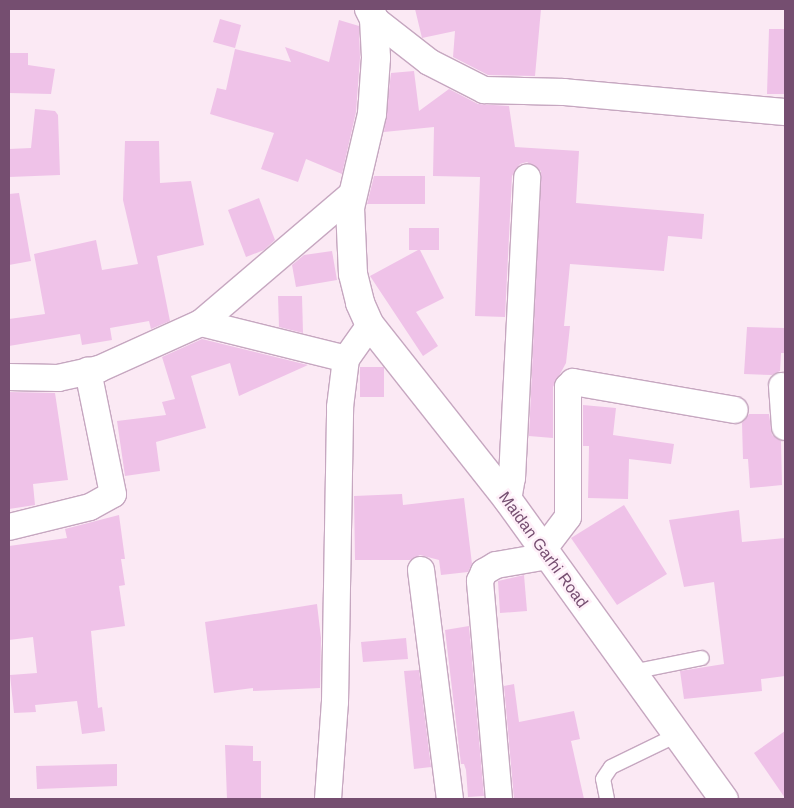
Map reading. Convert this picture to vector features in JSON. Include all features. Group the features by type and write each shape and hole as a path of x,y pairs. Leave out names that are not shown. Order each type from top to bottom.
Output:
{"street":[{"path":"371,14 429,62 484,90 564,92 785,112"},
{"path":"328,799 335,702 340,408 346,360 365,314 353,274 352,194 372,114 376,58 371,14"},
{"path":"508,500 512,478 527,176"},
{"path":"9,377 58,378 88,371 140,352 202,323 352,194"},
{"name":"Maidan Garhi Road","path":"365,314 508,500 724,799"},
{"path":"202,323 346,360"},
{"path":"9,527 90,507 113,494 88,371"},
{"path":"500,799 480,581 484,572 496,565 546,553 568,517 568,387 573,382 735,410"},
{"path":"782,386 785,427"},
{"path":"421,570 450,799"}],"lane":[{"path":"632,672 702,658"},
{"path":"607,799 604,779 611,767 677,735"}],"building":[{"path":"415,9 541,9 535,76 488,75 453,57 455,31 422,38"},
{"path":"220,19 241,25 235,48 213,42"},
{"path":"339,20 359,26 360,58 356,112 342,174 306,159 298,182 261,169 274,133 210,114 217,88 226,90 235,49 291,62 285,47 329,62"},
{"path":"769,29 785,29 785,94 767,94"},
{"path":"9,53 28,53 28,65 55,69 51,94 9,93"},
{"path":"414,71 419,111 449,89 478,104 509,106 515,147 579,151 576,203 704,214 702,239 668,236 664,271 570,264 564,326 570,326 566,363 553,387 553,438 529,436 541,171 527,162 520,164 512,176 505,317 475,316 480,177 433,176 434,127 384,132 391,73"},
{"path":"35,109 55,111 58,115 60,175 9,177 9,149 31,148"},
{"path":"125,141 159,141 160,183 191,181 204,245 157,256 170,321 151,329 149,321 110,328 112,340 82,345 80,334 9,346 9,319 45,314 34,254 96,240 102,270 138,264 123,200"},
{"path":"374,176 425,176 425,204 367,204"},
{"path":"19,193 31,261 9,265 9,194"},
{"path":"259,198 275,240 264,250 246,257 228,210"},
{"path":"409,228 439,228 439,250 420,250 444,298 416,312 438,346 423,356 370,276 418,250 409,250"},
{"path":"332,251 337,280 296,287 292,265 304,255"},
{"path":"278,296 302,296 303,333 279,327"},
{"path":"747,327 785,328 785,353 781,353 780,371 772,375 744,374"},
{"path":"202,339 308,365 239,396 230,363 191,376 206,428 156,442 160,471 125,476 117,421 166,415 162,402 175,399 162,357"},
{"path":"360,367 384,367 384,397 360,397"},
{"path":"9,392 55,393 68,480 33,484 35,505 9,509"},
{"path":"583,405 616,408 613,435 674,444 671,464 629,459 628,499 588,498 589,446 583,446"},
{"path":"749,414 769,414 772,435 781,441 782,485 750,488 748,459 743,459 742,423"},
{"path":"402,494 403,505 464,498 472,564 468,572 441,575 439,560 420,555 410,560 355,560 354,496"},
{"path":"624,505 667,574 617,605 571,538"},
{"path":"739,510 742,542 785,538 785,676 761,679 762,691 684,699 680,671 724,664 714,582 684,587 669,520"},
{"path":"119,515 125,559 121,559 125,585 119,586 125,626 91,631 98,708 102,707 105,731 82,734 77,701 35,705 36,712 14,713 10,675 37,673 33,637 9,640 9,546 67,538 65,529"},
{"path":"524,575 527,611 500,613 498,581"},
{"path":"317,604 321,638 320,688 253,691 253,688 214,693 205,622"},
{"path":"469,626 484,796 468,797 466,770 464,764 461,764 445,630"},
{"path":"406,638 408,659 363,662 361,642"},
{"path":"419,670 431,767 414,769 404,671"},
{"path":"514,684 519,722 574,711 580,739 571,741 584,799 514,799 504,686"},
{"path":"785,731 785,798 754,753"},
{"path":"225,745 253,746 253,761 261,761 261,799 227,799"},
{"path":"117,764 117,786 37,789 36,766"}]}
